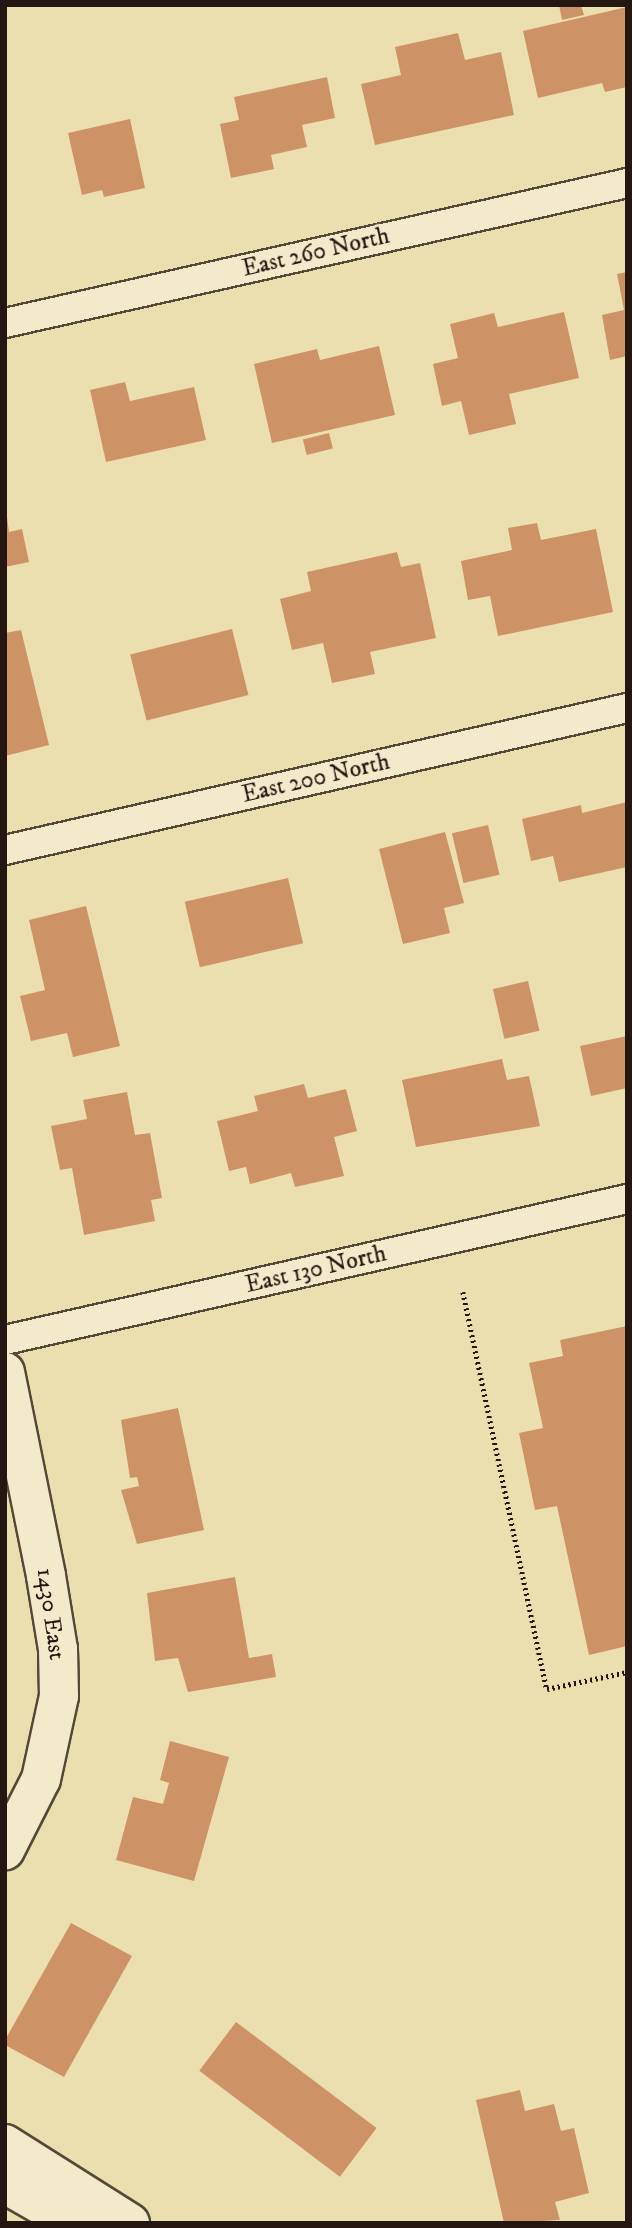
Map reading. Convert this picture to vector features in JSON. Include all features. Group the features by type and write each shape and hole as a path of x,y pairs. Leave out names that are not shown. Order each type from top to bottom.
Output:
{"street":[{"name":"East 260 North","path":"5,323 627,183"},
{"name":"East 200 North","path":"5,850 627,708"},
{"name":"East 130 North","path":"5,1340 627,1199"},
{"name":"1430 East","path":"5,1372 46,1576 58,1649 59,1696 41,1779 5,1850"},
{"path":"5,2144 130,2223"},
{"path":"5,2184 73,2223"}],"path":[{"path":"463,1292 547,1689 627,1672"}],"building":[{"path":"559,5 581,5 584,15 562,20"},
{"path":"627,7 627,87 605,92 602,83 538,98 523,31"},
{"path":"458,33 465,60 501,52 514,115 375,145 361,84 401,75 395,47"},
{"path":"327,77 335,118 302,125 307,147 271,155 274,169 231,178 220,124 239,120 234,97"},
{"path":"130,119 145,188 104,197 102,190 82,195 68,133"},
{"path":"627,272 627,356 610,360 602,315 624,310 617,274"},
{"path":"564,312 579,378 509,394 516,424 469,435 461,401 442,406 433,364 458,358 450,324 494,313 498,327"},
{"path":"379,346 395,415 272,443 254,364 317,349 320,360"},
{"path":"125,382 130,401 194,387 206,440 106,462 90,390"},
{"path":"329,433 333,449 307,455 303,440"},
{"path":"7,517 9,532 22,529 29,562 5,567"},
{"path":"537,523 541,540 596,529 613,612 498,636 490,596 468,600 461,561 512,550 508,528"},
{"path":"397,552 401,567 420,563 436,638 370,652 375,674 332,683 323,643 292,650 280,599 311,591 307,572"},
{"path":"232,629 248,695 147,720 130,654"},
{"path":"21,630 49,745 5,756 5,633"},
{"path":"627,802 627,867 559,882 553,856 531,861 522,819 581,805 582,813"},
{"path":"488,825 499,875 463,883 452,833"},
{"path":"445,832 464,903 444,908 450,933 403,944 379,849"},
{"path":"288,878 303,943 200,967 185,902"},
{"path":"86,906 120,1046 73,1057 67,1033 31,1041 20,996 45,990 29,920"},
{"path":"528,981 539,1031 504,1039 493,989"},
{"path":"627,1036 627,1088 591,1096 580,1046"},
{"path":"502,1059 507,1080 529,1076 540,1126 416,1147 402,1080"},
{"path":"304,1084 308,1098 346,1089 357,1131 334,1137 344,1176 295,1187 291,1173 250,1184 246,1167 229,1171 217,1121 258,1111 254,1096"},
{"path":"127,1092 135,1135 150,1133 162,1198 151,1200 155,1221 84,1235 72,1168 60,1170 51,1126 87,1119 83,1100"},
{"path":"627,1326 627,1646 589,1655 557,1506 535,1510 519,1433 543,1428 529,1363 563,1356 560,1340"},
{"path":"178,1408 204,1530 137,1544 121,1490 139,1486 137,1477 130,1478 121,1420"},
{"path":"235,1577 249,1658 272,1654 276,1677 188,1692 178,1658 155,1661 147,1593"},
{"path":"170,1741 229,1757 194,1881 116,1860 133,1797 163,1804 169,1783 160,1780"},
{"path":"71,1923 132,1956 64,2077 5,2045 5,2040"},
{"path":"236,2022 377,2128 340,2177 199,2071"},
{"path":"520,2090 525,2111 554,2104 561,2131 574,2128 589,2193 555,2202 560,2220 504,2223 476,2100"}]}
